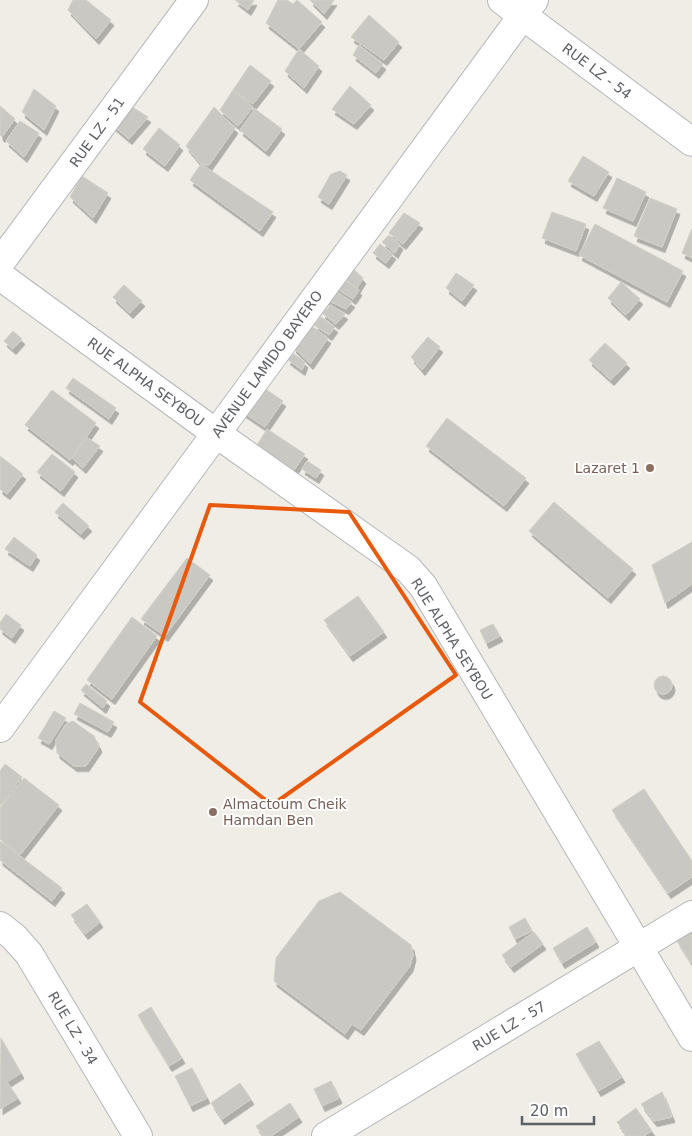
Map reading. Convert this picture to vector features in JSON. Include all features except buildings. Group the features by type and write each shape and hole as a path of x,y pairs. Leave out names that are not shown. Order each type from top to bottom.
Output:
{"street":[{"name":"RUE LZ - 51","path":"0,263 194,0"},
{"name":"RUE LZ - 54","path":"519,5 692,142"},
{"name":"AVENUE LAMIDO BAYERO","path":"0,728 217,434 519,5"},
{"name":"RUE ALPHA SEYBOU","path":"0,276 217,434 408,569 423,586 692,1037"},
{"name":"RUE LZ - 57","path":"326,1136 692,915"},
{"name":"RUE LZ - 34","path":"0,926 14,937 29,954 138,1136"}],"highlighted area":[{"path":"210,505 349,512 456,675 272,805 140,702"}],"place":[{"name":"Lazaret 1","path":"650,468"},
{"name":"Almactoum Cheik Hamdan Ben","path":"213,812"}]}
